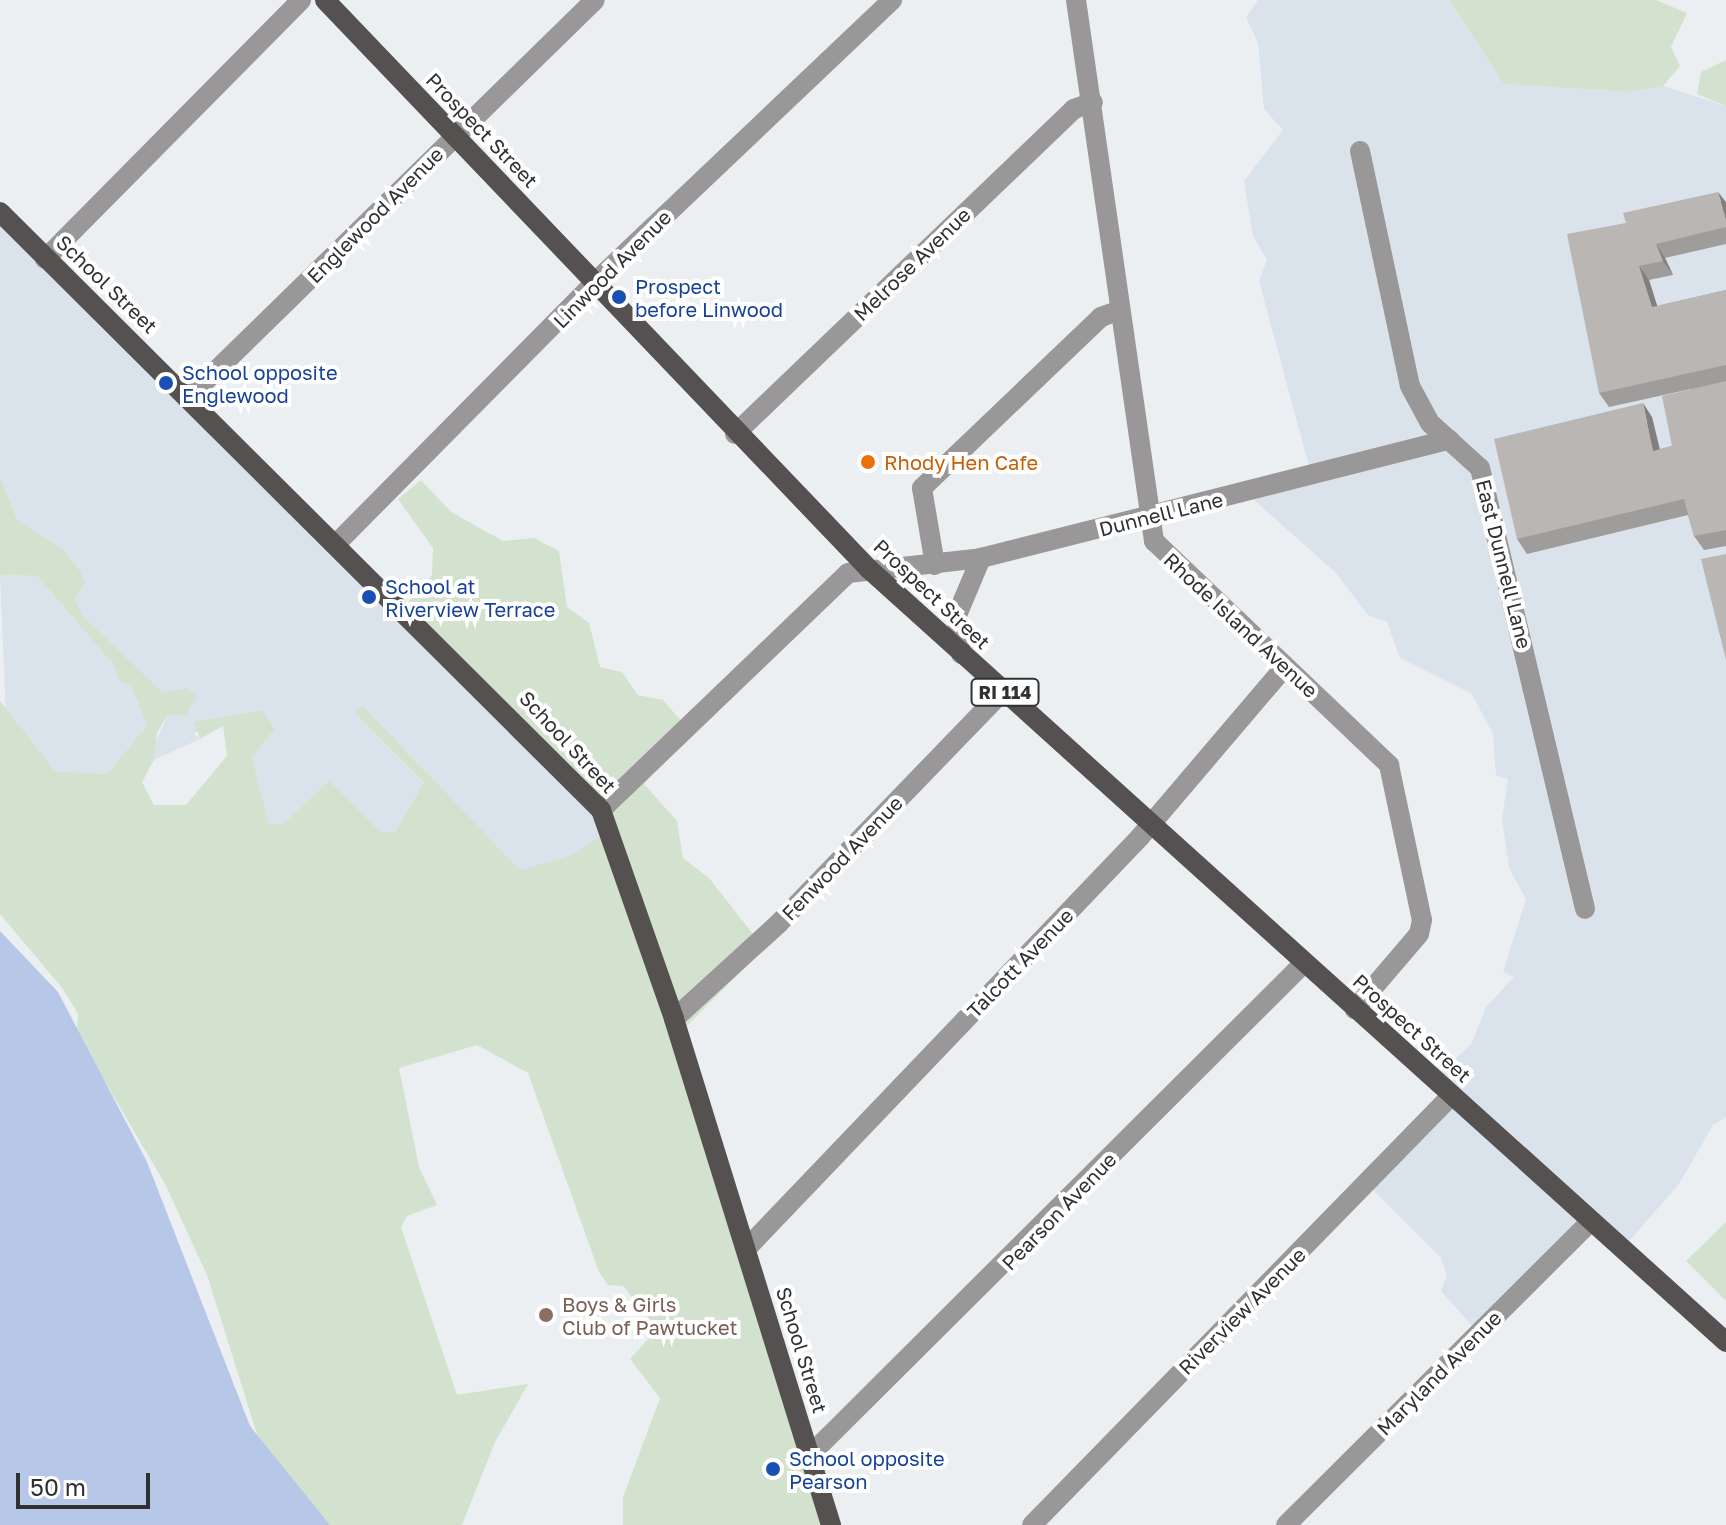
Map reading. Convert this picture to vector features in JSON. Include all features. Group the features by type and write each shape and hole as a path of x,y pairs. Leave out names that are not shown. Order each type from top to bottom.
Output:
{"main road":[{"name":"Prospect Street","path":"325,0 735,434 869,569 1726,1342"},
{"name":"School Street","path":"0,212 45,259 190,396 601,810 674,1019 831,1525"}],"street":[{"path":"45,259 301,0"},
{"name":"Englewood Avenue","path":"190,396 454,134 595,0"},
{"name":"Linwood Avenue","path":"337,543 594,283 892,0"},
{"name":"Rhode Island Avenue","path":"1076,0 1093,102 1146,518 1164,554 1284,668 1383,754 1421,906 1419,934 1355,1009"},
{"name":"Melrose Avenue","path":"735,434 1074,109 1093,102"},
{"name":"East Dunnell Lane","path":"1360,151 1410,386 1430,423 1480,468 1585,909"},
{"path":"935,565 921,496 927,481 1101,317 1120,310"},
{"name":"Dunnell Lane","path":"869,569 935,565 981,558 1449,440"},
{"path":"961,654 957,615 981,558"},
{"path":"601,810 848,573 869,569"},
{"name":"Talcott Avenue","path":"746,1249 1150,822 1284,668"},
{"name":"Fenwood Avenue","path":"674,1019 779,923 1004,690"},
{"name":"Pearson Avenue","path":"810,1455 1304,963"},
{"name":"Riverview Avenue","path":"1032,1525 1451,1096"},
{"name":"Maryland Avenue","path":"1286,1525 1591,1221"}],"shaded area":[{"path":"1258,0 1449,0 1505,84 1630,92 1663,86 1726,106 1726,1117 1713,1125 1679,1184 1623,1248 1598,1228 1482,1337 1441,1291 1447,1275 1441,1258 1372,1189 1453,1106 1433,1078 1471,1045 1486,1007 1514,977 1503,972 1526,899 1509,868 1502,819 1508,779 1496,775 1493,734 1472,694 1400,658 1387,622 1368,615 1336,573 1254,500 1313,481 1259,281 1267,260 1253,236 1244,181 1283,130 1264,109 1258,43 1246,17"},
{"path":"0,212 608,831 574,854 520,870 363,706 354,712 424,784 394,833 380,831 329,780 284,824 269,824 252,757 275,729 263,710 193,733 200,739 154,760 151,752 168,715 185,715 82,615 75,599 80,571 64,549 18,521 0,476"},
{"path":"0,575 37,576 113,664 120,682 131,686 147,725 107,774 55,771 6,716"}],"green space":[{"path":"1449,0 1656,0 1687,13 1671,47 1680,66 1663,86 1630,92 1504,84"},
{"path":"1726,60 1726,106 1697,94 1701,72"},
{"path":"0,476 18,521 64,549 80,571 85,583 75,599 82,615 163,693 187,688 197,697 185,715 168,715 157,732 154,760 142,782 154,805 186,805 227,756 223,726 200,739 194,722 263,710 275,729 252,757 269,824 284,824 329,780 380,831 394,833 424,783 354,712 363,706 520,870 574,854 608,831 401,611 432,575 433,548 398,499 421,480 451,512 503,541 534,538 559,551 567,607 589,623 600,667 622,672 638,695 663,700 690,731 644,784 677,821 683,858 709,878 764,948 683,1030 831,1525 623,1525 623,1497 660,1398 630,1359 657,1329 623,1286 608,1285 599,1272 528,1073 477,1045 399,1068 419,1167 437,1205 407,1216 401,1227 457,1395 528,1384 495,1442 462,1525 314,1525 261,1447 207,1275 165,1184 77,1034 78,1014 63,989 0,914 0,701 55,771 107,774 147,725 131,686 120,682 113,664 37,576 0,575"},
{"path":"1726,1222 1726,1301 1686,1261"}],"water":[{"path":"0,931 58,992 147,1162 250,1426 330,1525 0,1525"}],"building":[{"path":"1718,192 1726,227 1656,244 1663,261 1639,266 1652,307 1726,290 1726,365 1599,393 1567,234 1626,223 1623,213"},
{"path":"1726,381 1726,530 1694,536 1684,499 1517,539 1494,439 1643,403 1653,451 1672,446 1662,396"},
{"path":"1726,554 1726,660 1701,559"}],"place":[{"name":"Prospect before Linwood","path":"619,297"},
{"name":"School opposite Englewood","path":"166,383"},
{"name":"Rhody Hen Cafe","path":"868,462"},
{"name":"School at Riverview Terrace","path":"369,597"},
{"name":"Boys & Girls Club of Pawtucket","path":"546,1315"},
{"name":"School opposite Pearson","path":"773,1469"}]}
